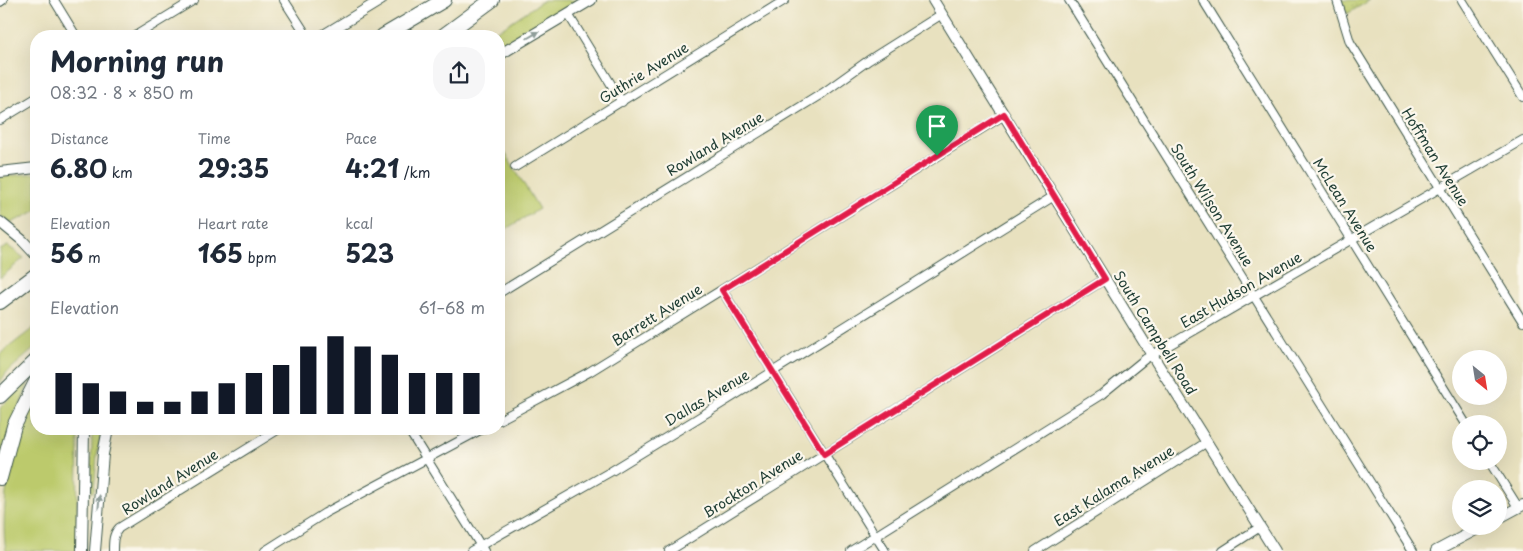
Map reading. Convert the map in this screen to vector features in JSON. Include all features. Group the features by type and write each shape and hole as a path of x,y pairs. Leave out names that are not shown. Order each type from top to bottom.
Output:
{"highway":[{"path":"394,30 444,0"},
{"path":"451,30 492,0"},
{"path":"0,302 30,280"},
{"path":"0,396 30,367"},
{"path":"0,478 14,426 30,394"}],"street":[{"path":"54,0 72,30"},
{"path":"146,30 194,0"},
{"path":"284,0 303,30"},
{"path":"332,30 381,0"},
{"path":"505,51 591,0"},
{"name":"Guthrie Avenue","path":"515,167 785,0"},
{"name":"South Campbell Road","path":"933,0 1275,551"},
{"name":"South Wilson Avenue","path":"1070,0 1413,551"},
{"name":"McLean Avenue","path":"1203,0 1460,415"},
{"name":"Hoffman Avenue","path":"1336,0 1350,42 1523,322"},
{"path":"1462,0 1523,98"},
{"path":"568,14 622,102"},
{"name":"Rowland Avenue","path":"505,288 822,93 869,60 942,14"},
{"path":"0,120 30,102"},
{"name":"Barrett Avenue","path":"505,417 589,372 1004,114"},
{"name":"East Hudson Avenue","path":"851,551 1102,394 1152,355 1523,140"},
{"path":"0,172 30,169"},
{"name":"Dallas Avenue","path":"471,551 482,548 610,472 1054,196"},
{"path":"0,222 30,249"},
{"name":"Brockton Avenue","path":"668,551 1105,279"},
{"path":"722,290 885,551"},
{"path":"82,551 84,435"},
{"path":"95,551 103,454 107,435"},
{"name":"Rowland Avenue","path":"113,550 113,539 119,528 270,435"},
{"path":"412,435 482,548"},
{"path":"265,551 325,513 470,435"},
{"name":"East Kalama Avenue","path":"1035,551 1206,442"},
{"path":"1495,470 1520,506 1507,513"},
{"path":"1223,551 1260,528"},
{"path":"1436,551 1466,535"}],"green space":[{"path":"544,0 579,0 505,44 505,30 499,30"},
{"path":"1341,0 1370,0 1347,14"},
{"path":"505,153 539,209 505,229"},
{"path":"30,174 30,214 11,223 0,215 0,177"},
{"path":"8,246 24,258 0,278 0,250"},
{"path":"30,331 30,352 6,373 0,383 0,354"},
{"path":"24,383 28,385 0,457 0,408"},
{"path":"30,411 30,435 78,435 77,551 6,551 4,520 7,483 14,447 26,416"},
{"path":"92,435 101,435 94,491 91,493"}],"route":[{"path":"1004,114 1105,279 824,454 722,290 937,156 1004,114"}]}
